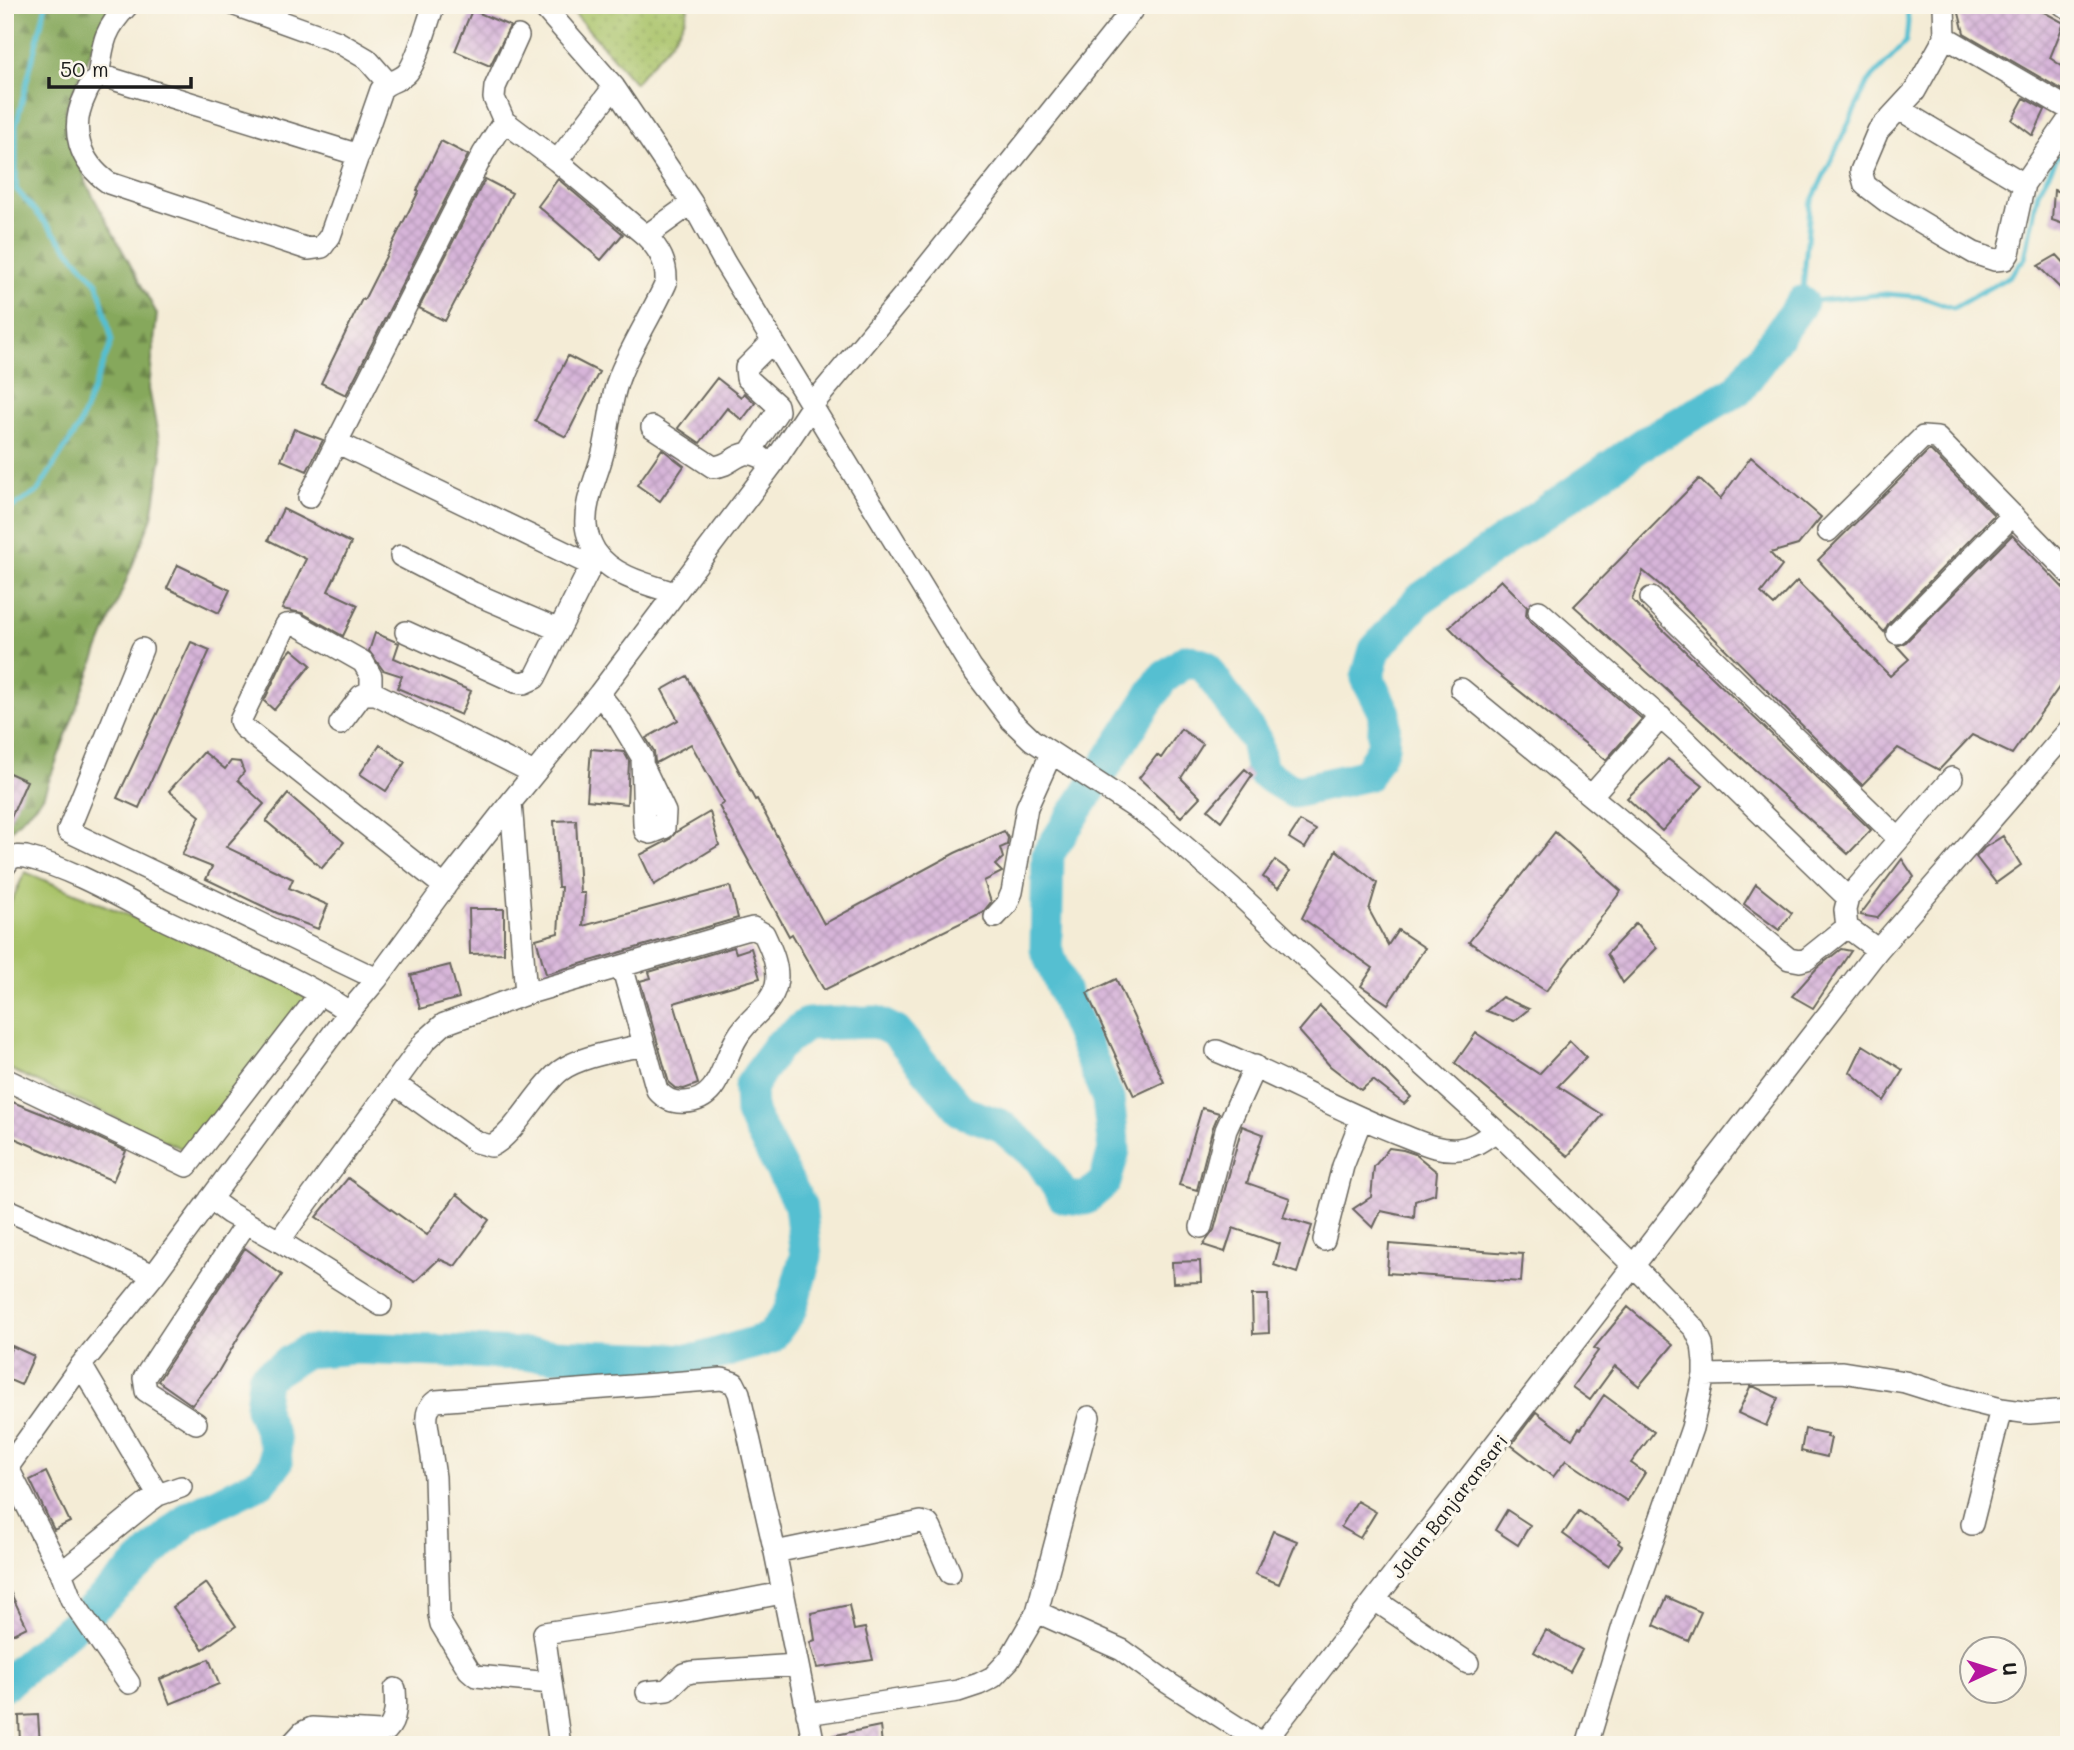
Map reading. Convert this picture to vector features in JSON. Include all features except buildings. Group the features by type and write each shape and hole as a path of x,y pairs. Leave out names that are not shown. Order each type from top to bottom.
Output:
{"street":[{"path":"99,78 104,37 114,20 128,5"},
{"path":"236,5 338,42 367,60 388,83"},
{"path":"359,155 103,76 89,87 76,122 83,154 94,173 109,183 308,248 322,247 330,236 359,155 381,90 388,83 402,78 410,69 434,5"},
{"path":"542,5 614,87 692,203 725,263 983,684 1011,720 1051,754 1154,820 1200,859 1496,1131 1695,1329 1702,1344 1704,1375 1692,1428 1623,1626 1587,1745"},
{"path":"129,1683 71,1599 61,1573 6,1469 81,1365 154,1275 349,1012 598,694 772,465 813,404 1136,5"},
{"path":"1944,5 1945,37 1914,92 1878,131 1861,171 1865,185 1885,201 1974,253 1995,260 2005,259 2009,254 2024,184 2069,119"},
{"path":"2063,5 2069,8"},
{"path":"407,632 516,682 524,683 535,678 594,560 586,525 587,514 603,451 613,392 666,283 667,270 663,259 646,236 557,161 504,121 494,99 495,87 518,36"},
{"path":"1945,37 2069,109"},
{"path":"557,161 614,87"},
{"path":"1899,109 2024,184"},
{"path":"309,497 483,154 504,121"},
{"path":"646,236 692,203"},
{"path":"750,452 778,411 777,405 747,378 746,368 773,341"},
{"path":"652,427 713,467 722,467 743,453 750,452 772,465"},
{"path":"1828,531 1923,437 1930,436 1937,438 2069,573"},
{"path":"336,442 649,585 675,593"},
{"path":"1897,633 2012,515"},
{"path":"401,556 473,593 559,630"},
{"path":"1651,598 1898,838"},
{"path":"1539,611 1661,717 1847,898"},
{"path":"371,694 371,676 362,662 290,623 286,625 240,721 243,727 445,887"},
{"path":"142,649 68,831 377,979"},
{"path":"1461,689 1789,959 1807,960 1847,927"},
{"path":"340,724 361,696 376,694 534,774"},
{"path":"598,694 637,747 644,768"},
{"path":"1592,795 1661,717"},
{"name":"Jalan Banjaransari","path":"1263,1744 1878,950 2069,730"},
{"path":"995,917 1007,904 1012,892 1027,807 1051,754"},
{"path":"1878,950 1847,927 1844,910 1847,898 1952,778"},
{"path":"511,802 526,994"},
{"path":"5,866 10,859 24,857 102,887 320,994 349,1012"},
{"path":"279,1241 425,1041 444,1024 526,994 622,966 754,928 764,934 778,973 770,1000 738,1035 712,1090 704,1098 675,1102 665,1098 657,1090 622,966"},
{"path":"187,1166 320,994"},
{"path":"395,1084 476,1142 491,1146 500,1140 534,1098 562,1070 601,1055 643,1045"},
{"path":"1217,1051 1255,1066 1361,1120 1440,1149 1473,1146 1496,1131"},
{"path":"1201,1227 1226,1130 1255,1066"},
{"path":"5,1079 187,1166 246,1223 382,1306"},
{"path":"1324,1240 1343,1166 1361,1120"},
{"path":"5,1209 154,1275"},
{"path":"196,1423 146,1391 144,1378 246,1223"},
{"path":"81,1365 158,1495"},
{"path":"1704,1375 1842,1372 1905,1382 2001,1409 2029,1413 2069,1410"},
{"path":"551,1684 476,1676 469,1670 441,1624 435,1477 426,1414 430,1406 436,1401 729,1380 734,1383 739,1393 814,1745"},
{"path":"1972,1524 2001,1409"},
{"path":"807,1714 958,1691 979,1685 993,1677 1009,1660 1037,1612 1089,1417"},
{"path":"61,1573 158,1495 181,1487"},
{"path":"775,1552 925,1522 931,1529 950,1573"},
{"path":"560,1745 544,1633 667,1615 782,1593"},
{"path":"1375,1600 1468,1663"},
{"path":"1037,1612 1122,1650 1263,1744"},
{"path":"647,1692 667,1690 684,1674 692,1672 797,1665"},
{"path":"291,1745 303,1732 312,1728 380,1732 387,1730 393,1721 396,1689"}],"green space":[{"path":"5,5 116,5 107,14 65,110 86,183 157,314 149,389 162,455 152,517 43,797 5,836"},
{"path":"567,5 686,5 688,9 673,39 635,83"},
{"path":"25,872 314,993 191,1153 5,1067 5,915"}],"waterway":[{"path":"5,512 37,492 78,428 112,341 98,284 16,189 16,125 46,5"},
{"path":"1907,5 1906,42 1868,82 1810,205 1802,302 1886,294 1922,297 1953,308 2010,276 2025,258 2038,192 2057,158 2069,148"},
{"path":"5,1684 82,1618 191,1516 261,1482 276,1464 275,1443 261,1408 264,1378 305,1352 353,1348 697,1360 770,1338 790,1311 806,1256 800,1205 751,1113 750,1087 777,1047 807,1024 876,1022 896,1032 962,1112 1000,1125 1040,1159 1064,1197 1085,1199 1105,1182 1114,1150 1108,1099 1046,949 1048,854 1162,679 1187,660 1205,666 1256,741 1262,772 1294,792 1367,775 1383,747 1385,713 1367,678 1375,650 1420,599 1646,442 1739,389 1802,302"}]}
